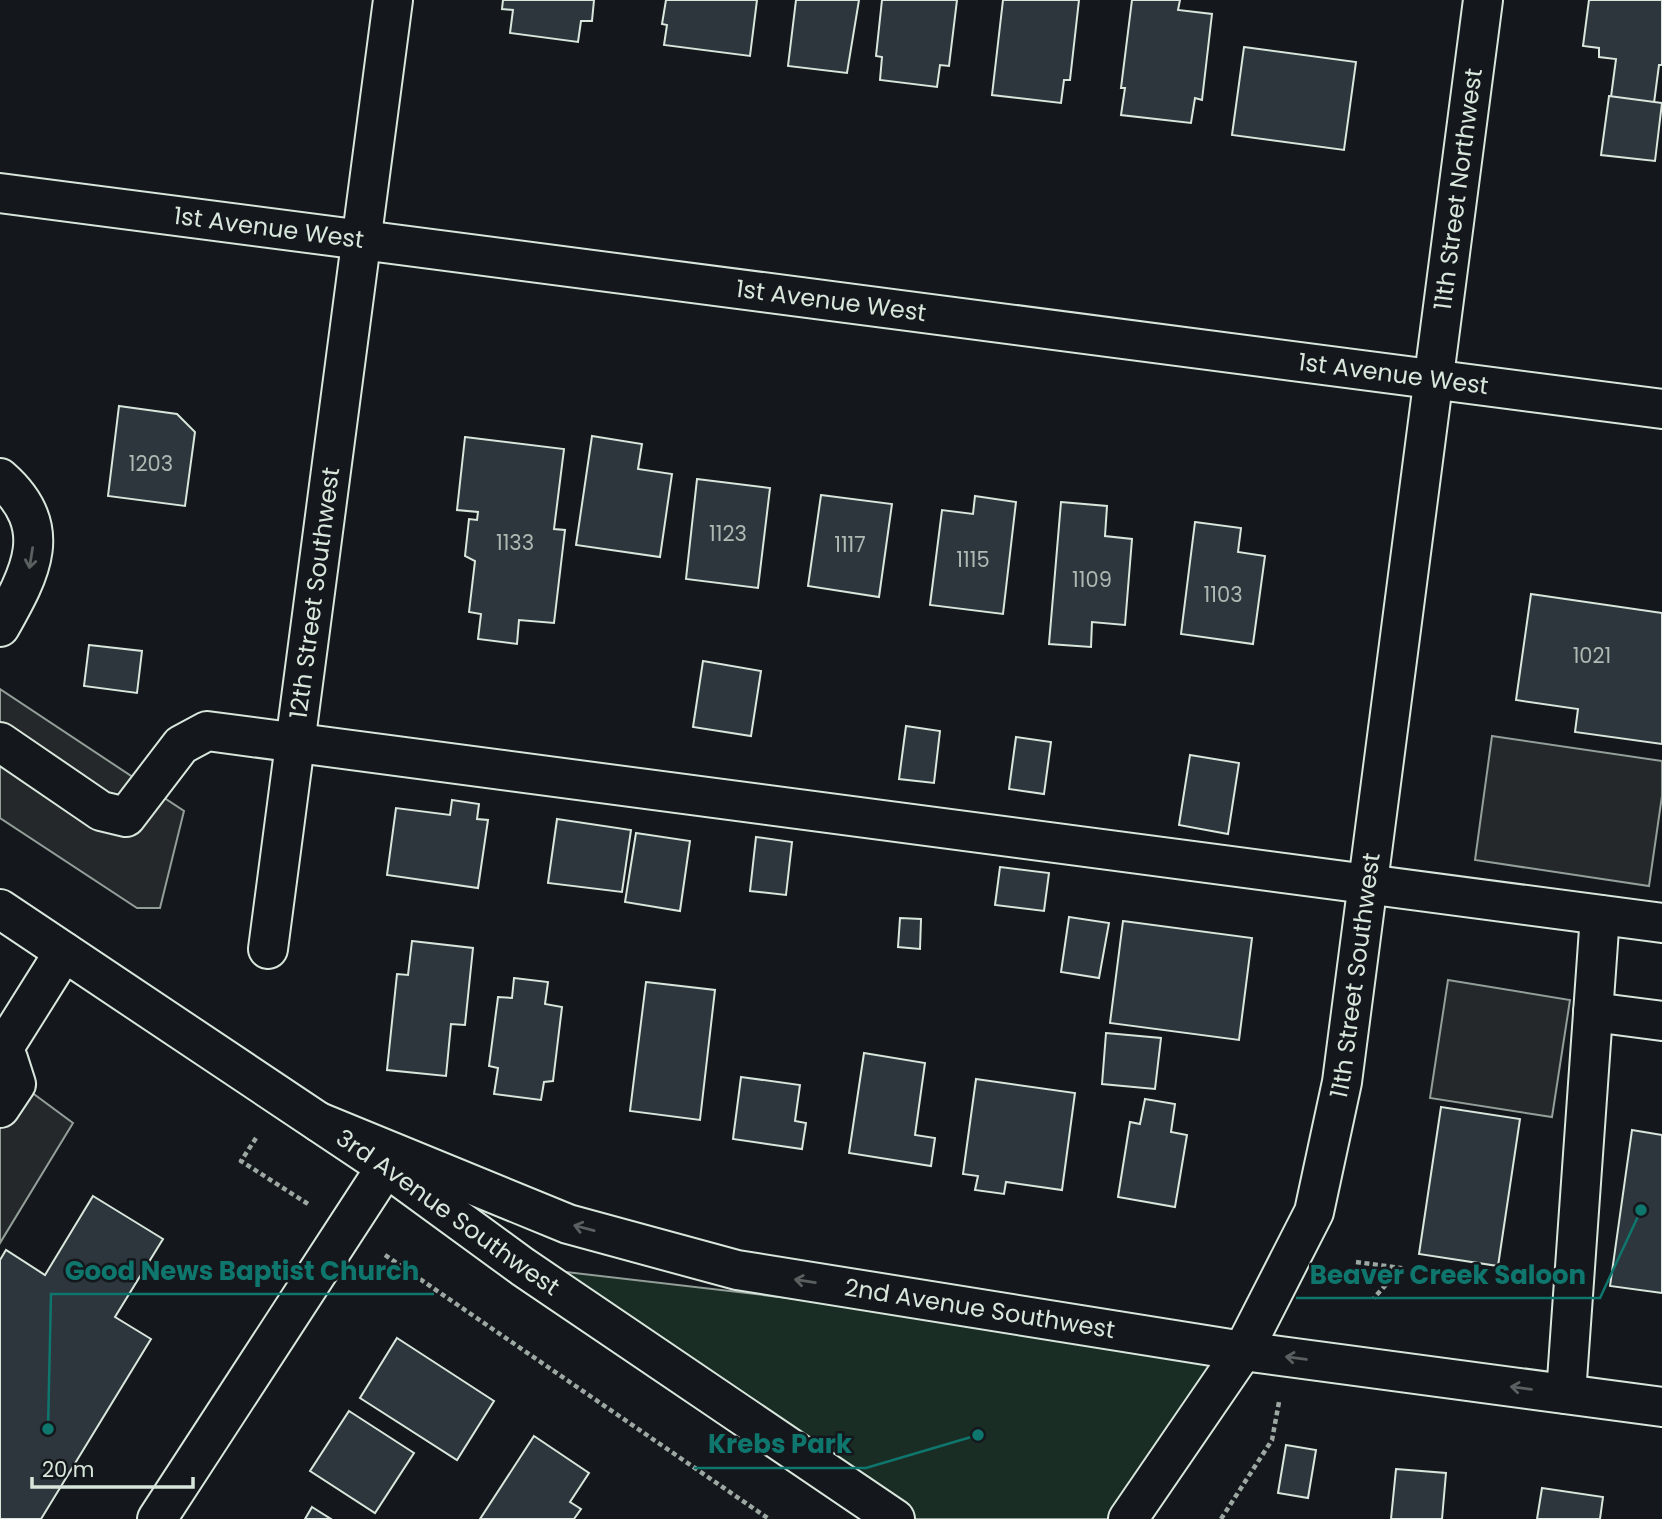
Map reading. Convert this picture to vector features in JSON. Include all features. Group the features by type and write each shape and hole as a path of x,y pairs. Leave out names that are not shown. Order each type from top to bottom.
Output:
{"main road":[{"name":"12th Street Southwest","path":"268,949 293,741 393,0"},
{"name":"11th Street Northwest","path":"1435,379 1483,0"},
{"name":"1st Avenue West","path":"0,193 1662,409"},
{"name":"11th Street Southwest","path":"1128,1519 1243,1351 1314,1212 1342,1082 1366,884 1435,379"},
{"path":"0,478 19,494 35,533 27,579 0,627"},
{"path":"0,742 101,811 126,817 181,745 207,731 1662,923"},
{"name":"3rd Avenue Southwest","path":"0,909 386,1167 523,1267 895,1519"},
{"path":"1566,1394 1600,915"},
{"path":"0,1108 16,1084 8,1059 0,1055 64,952"},
{"path":"1593,1012 1662,1021"},
{"name":"2nd Avenue Southwest","path":"319,1122 568,1224 737,1270 1243,1351 1662,1407"},
{"path":"157,1519 386,1167"}],"path":[{"path":"256,1137 241,1161 346,1228 769,1519"},
{"path":"1356,1262 1401,1269 1374,1298"},
{"path":"1221,1519 1272,1440 1281,1390"}],"green space":[{"path":"523,1267 1243,1351 1128,1519 895,1519"}],"shaded area":[{"path":"0,689 184,811 160,908 137,908 0,818"},
{"path":"1492,736 1662,761 1662,796 1649,886 1475,860"},
{"path":"1448,980 1570,1000 1552,1117 1430,1098"},
{"path":"0,1069 73,1123 0,1243"}],"building":[{"path":"503,0 594,0 592,21 581,21 578,42 510,33 513,10 502,9"},
{"path":"666,0 757,0 750,56 664,45 667,25 662,24"},
{"path":"796,0 859,0 847,73 788,66"},
{"path":"882,0 957,0 949,66 940,65 937,87 880,80 882,57 876,56"},
{"path":"1003,0 1079,0 1070,80 1064,80 1061,103 992,95"},
{"path":"1132,0 1180,0 1178,10 1212,14 1202,100 1195,98 1191,123 1121,115 1125,88 1121,88"},
{"path":"1589,0 1662,0 1662,65 1659,65 1654,103 1611,97 1616,59 1599,57 1599,48 1583,46"},
{"path":"1244,47 1356,62 1344,150 1232,135"},
{"path":"1609,96 1662,103 1655,161 1601,155"},
{"path":"119,406 177,414 195,432 185,506 108,496"},
{"path":"592,436 642,444 638,469 672,474 660,557 576,545"},
{"path":"465,437 564,449 554,529 565,530 554,623 519,620 517,644 478,639 481,614 469,612 475,561 465,556 469,519 477,520 478,512 457,510"},
{"path":"697,479 770,488 758,588 686,579"},
{"path":"821,495 892,504 879,597 808,586"},
{"path":"975,496 1016,502 1003,614 930,605 942,510 973,514"},
{"path":"1061,502 1107,506 1105,536 1132,539 1125,625 1092,622 1091,647 1049,644"},
{"path":"1195,522 1241,528 1238,552 1265,556 1253,644 1181,634"},
{"path":"1531,594 1662,613 1662,744 1575,732 1578,709 1516,700"},
{"path":"89,645 142,651 137,693 84,686"},
{"path":"703,661 761,671 751,736 693,727"},
{"path":"906,726 940,731 934,783 899,779"},
{"path":"1016,737 1051,742 1044,794 1009,789"},
{"path":"1190,755 1239,763 1228,834 1179,825"},
{"path":"452,800 479,804 477,819 488,820 478,888 387,875 396,808 450,815"},
{"path":"557,819 631,830 622,892 548,883"},
{"path":"636,833 690,841 680,911 625,902"},
{"path":"756,837 792,842 786,895 750,891"},
{"path":"1000,867 1049,873 1044,911 995,905"},
{"path":"1069,917 1109,923 1099,978 1061,972"},
{"path":"900,918 921,919 920,949 898,947"},
{"path":"1123,921 1252,938 1239,1040 1110,1023"},
{"path":"412,941 473,948 465,1025 451,1024 446,1076 387,1070 397,974 408,975"},
{"path":"514,978 548,982 545,1004 562,1007 553,1081 544,1082 541,1100 494,1094 498,1068 489,1066 498,997 512,998"},
{"path":"646,982 715,990 700,1120 630,1111"},
{"path":"1106,1033 1161,1038 1155,1089 1102,1084"},
{"path":"864,1053 925,1063 915,1135 935,1138 931,1166 849,1153"},
{"path":"741,1077 800,1085 795,1121 806,1123 802,1149 733,1139"},
{"path":"976,1079 1075,1093 1062,1190 1006,1182 1004,1194 975,1190 978,1176 963,1174"},
{"path":"1145,1099 1175,1104 1171,1132 1187,1135 1175,1207 1118,1197 1130,1122 1140,1124"},
{"path":"1441,1107 1520,1119 1498,1266 1419,1254"},
{"path":"1632,1130 1662,1135 1662,1293 1610,1286"},
{"path":"93,1196 163,1239 115,1317 151,1339 41,1519 0,1519 0,1260 6,1250 45,1275"},
{"path":"397,1338 494,1401 457,1460 360,1398"},
{"path":"349,1411 414,1453 375,1513 310,1471"},
{"path":"534,1436 589,1473 570,1502 581,1509 574,1519 480,1519"},
{"path":"1286,1445 1316,1450 1308,1498 1278,1493"},
{"path":"1396,1469 1446,1473 1442,1519 1391,1519"},
{"path":"1542,1488 1603,1497 1600,1519 1537,1519"},
{"path":"312,1507 331,1519 305,1519"}],"place":[{"name":"Beaver Creek Saloon","path":"1641,1210"},
{"name":"Good News Baptist Church","path":"48,1429"},
{"name":"Krebs Park","path":"978,1435"}]}
